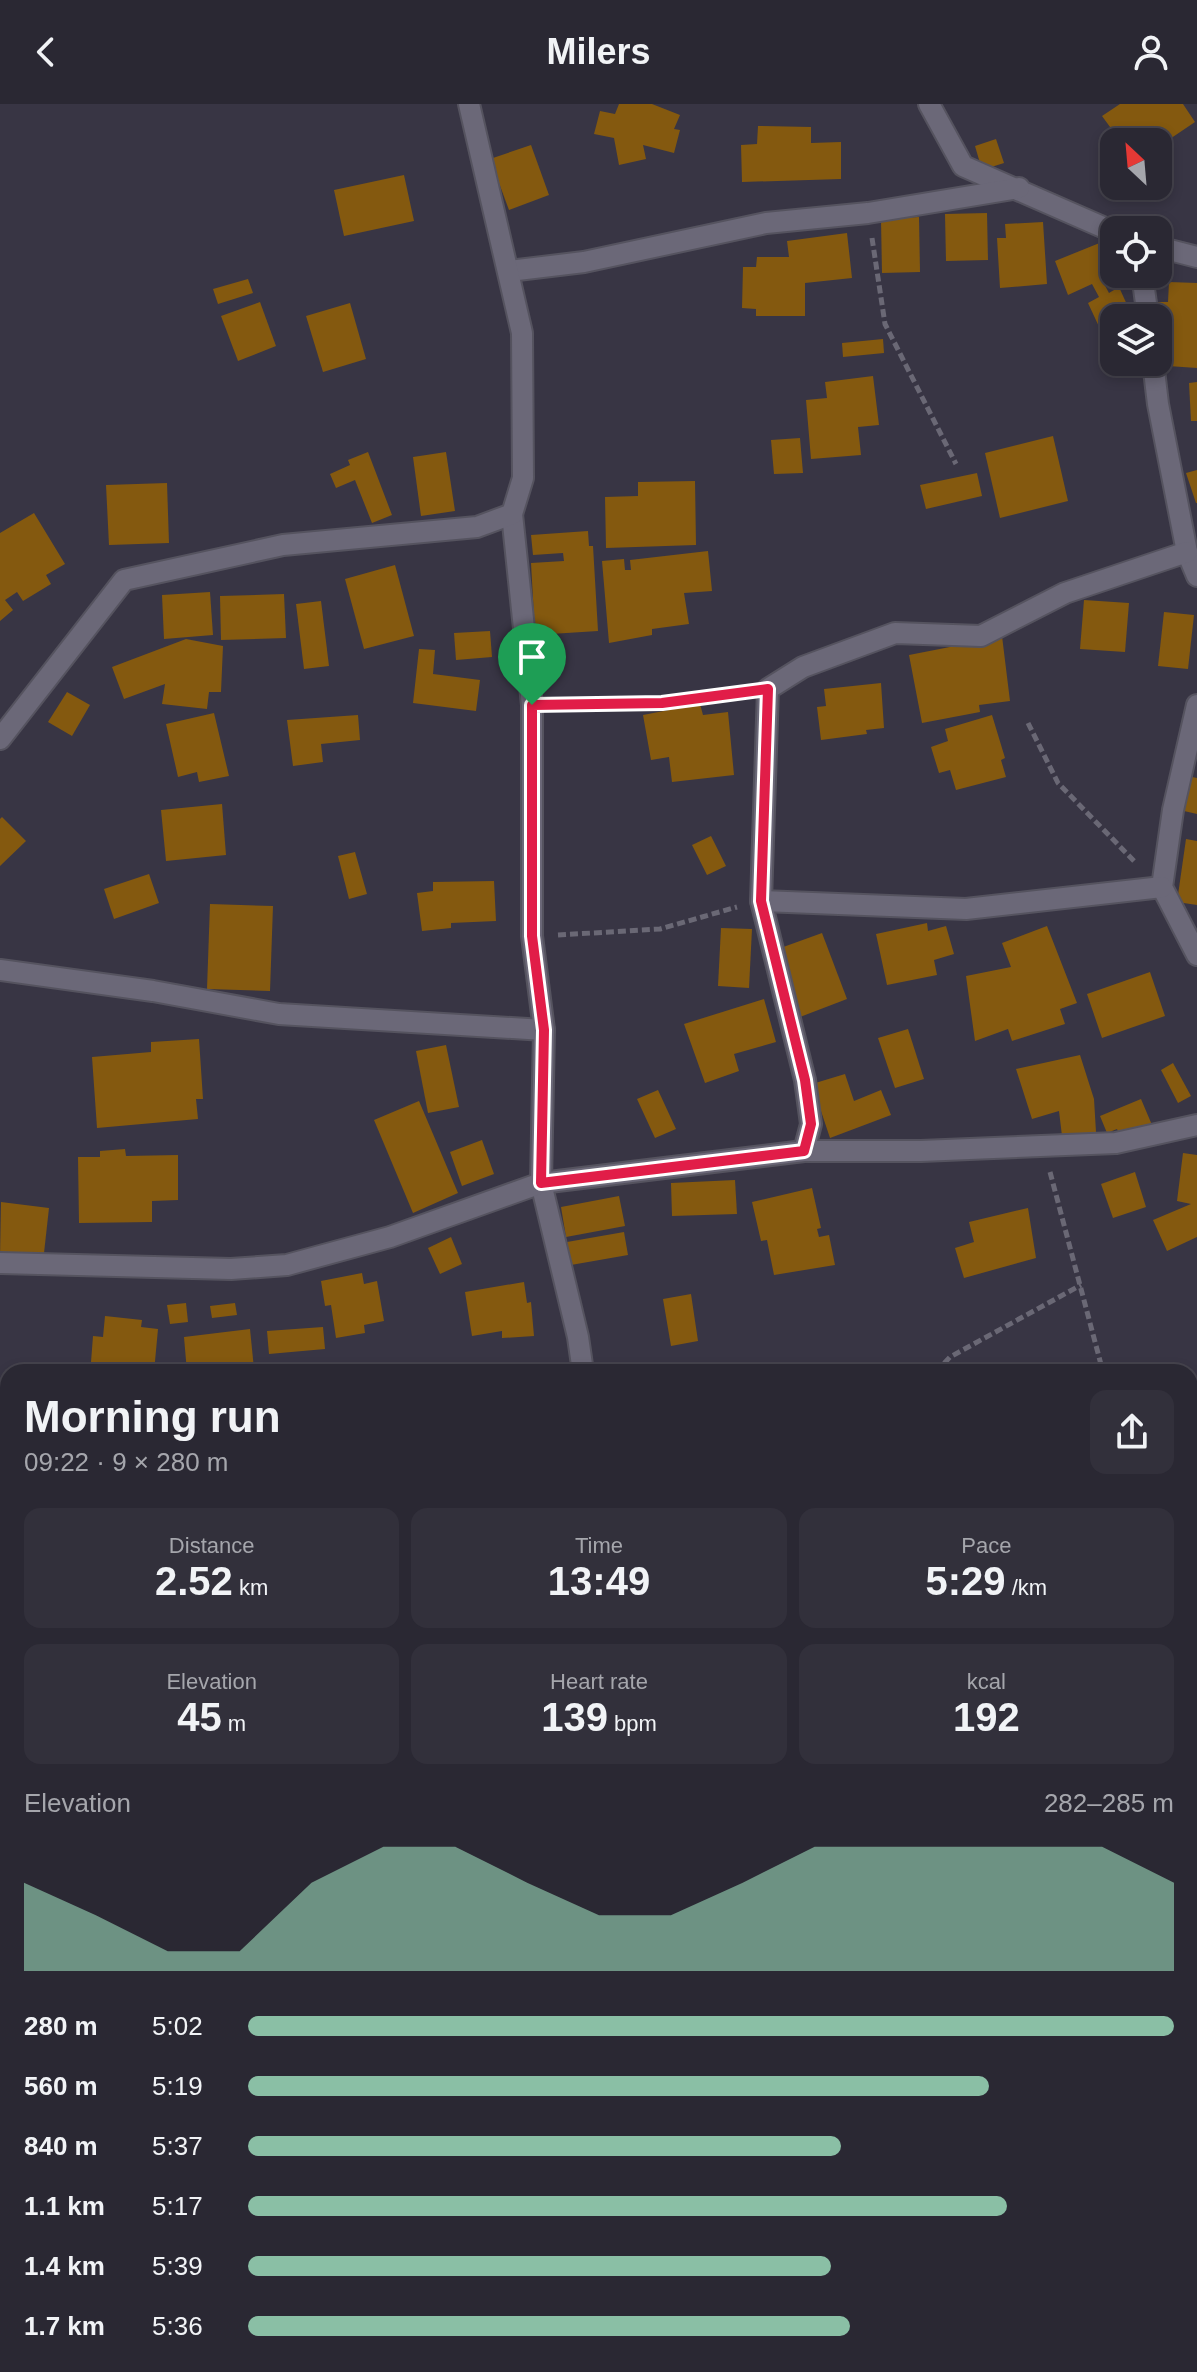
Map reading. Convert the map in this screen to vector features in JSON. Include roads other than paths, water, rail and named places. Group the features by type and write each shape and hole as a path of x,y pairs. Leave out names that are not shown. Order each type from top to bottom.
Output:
{"street":[{"path":"469,104 509,271 522,348 523,478 512,514 532,705 532,936 544,1030 541,1183 582,1364"},
{"path":"929,104 963,166 1100,226"},
{"path":"509,271 584,262 766,223 868,213 1019,188"},
{"path":"1172,251 1197,257"},
{"path":"1155,376 1187,552 1197,576"},
{"path":"0,739 124,580 283,545 477,527 512,514"},
{"path":"804,1151 811,1124 805,1080 761,901 768,689 803,667 895,633 981,636 1065,593 1187,552"},
{"path":"1197,705 1173,810 1162,888 1197,955"},
{"path":"761,901 966,909 1162,888"},
{"path":"0,970 153,991 279,1014 544,1030"},
{"path":"0,1263 231,1269 287,1265 390,1237 541,1183 804,1151 1043,1148 1116,1143 1197,1125"},
{"path":"0,2372 11,2372"}]}
